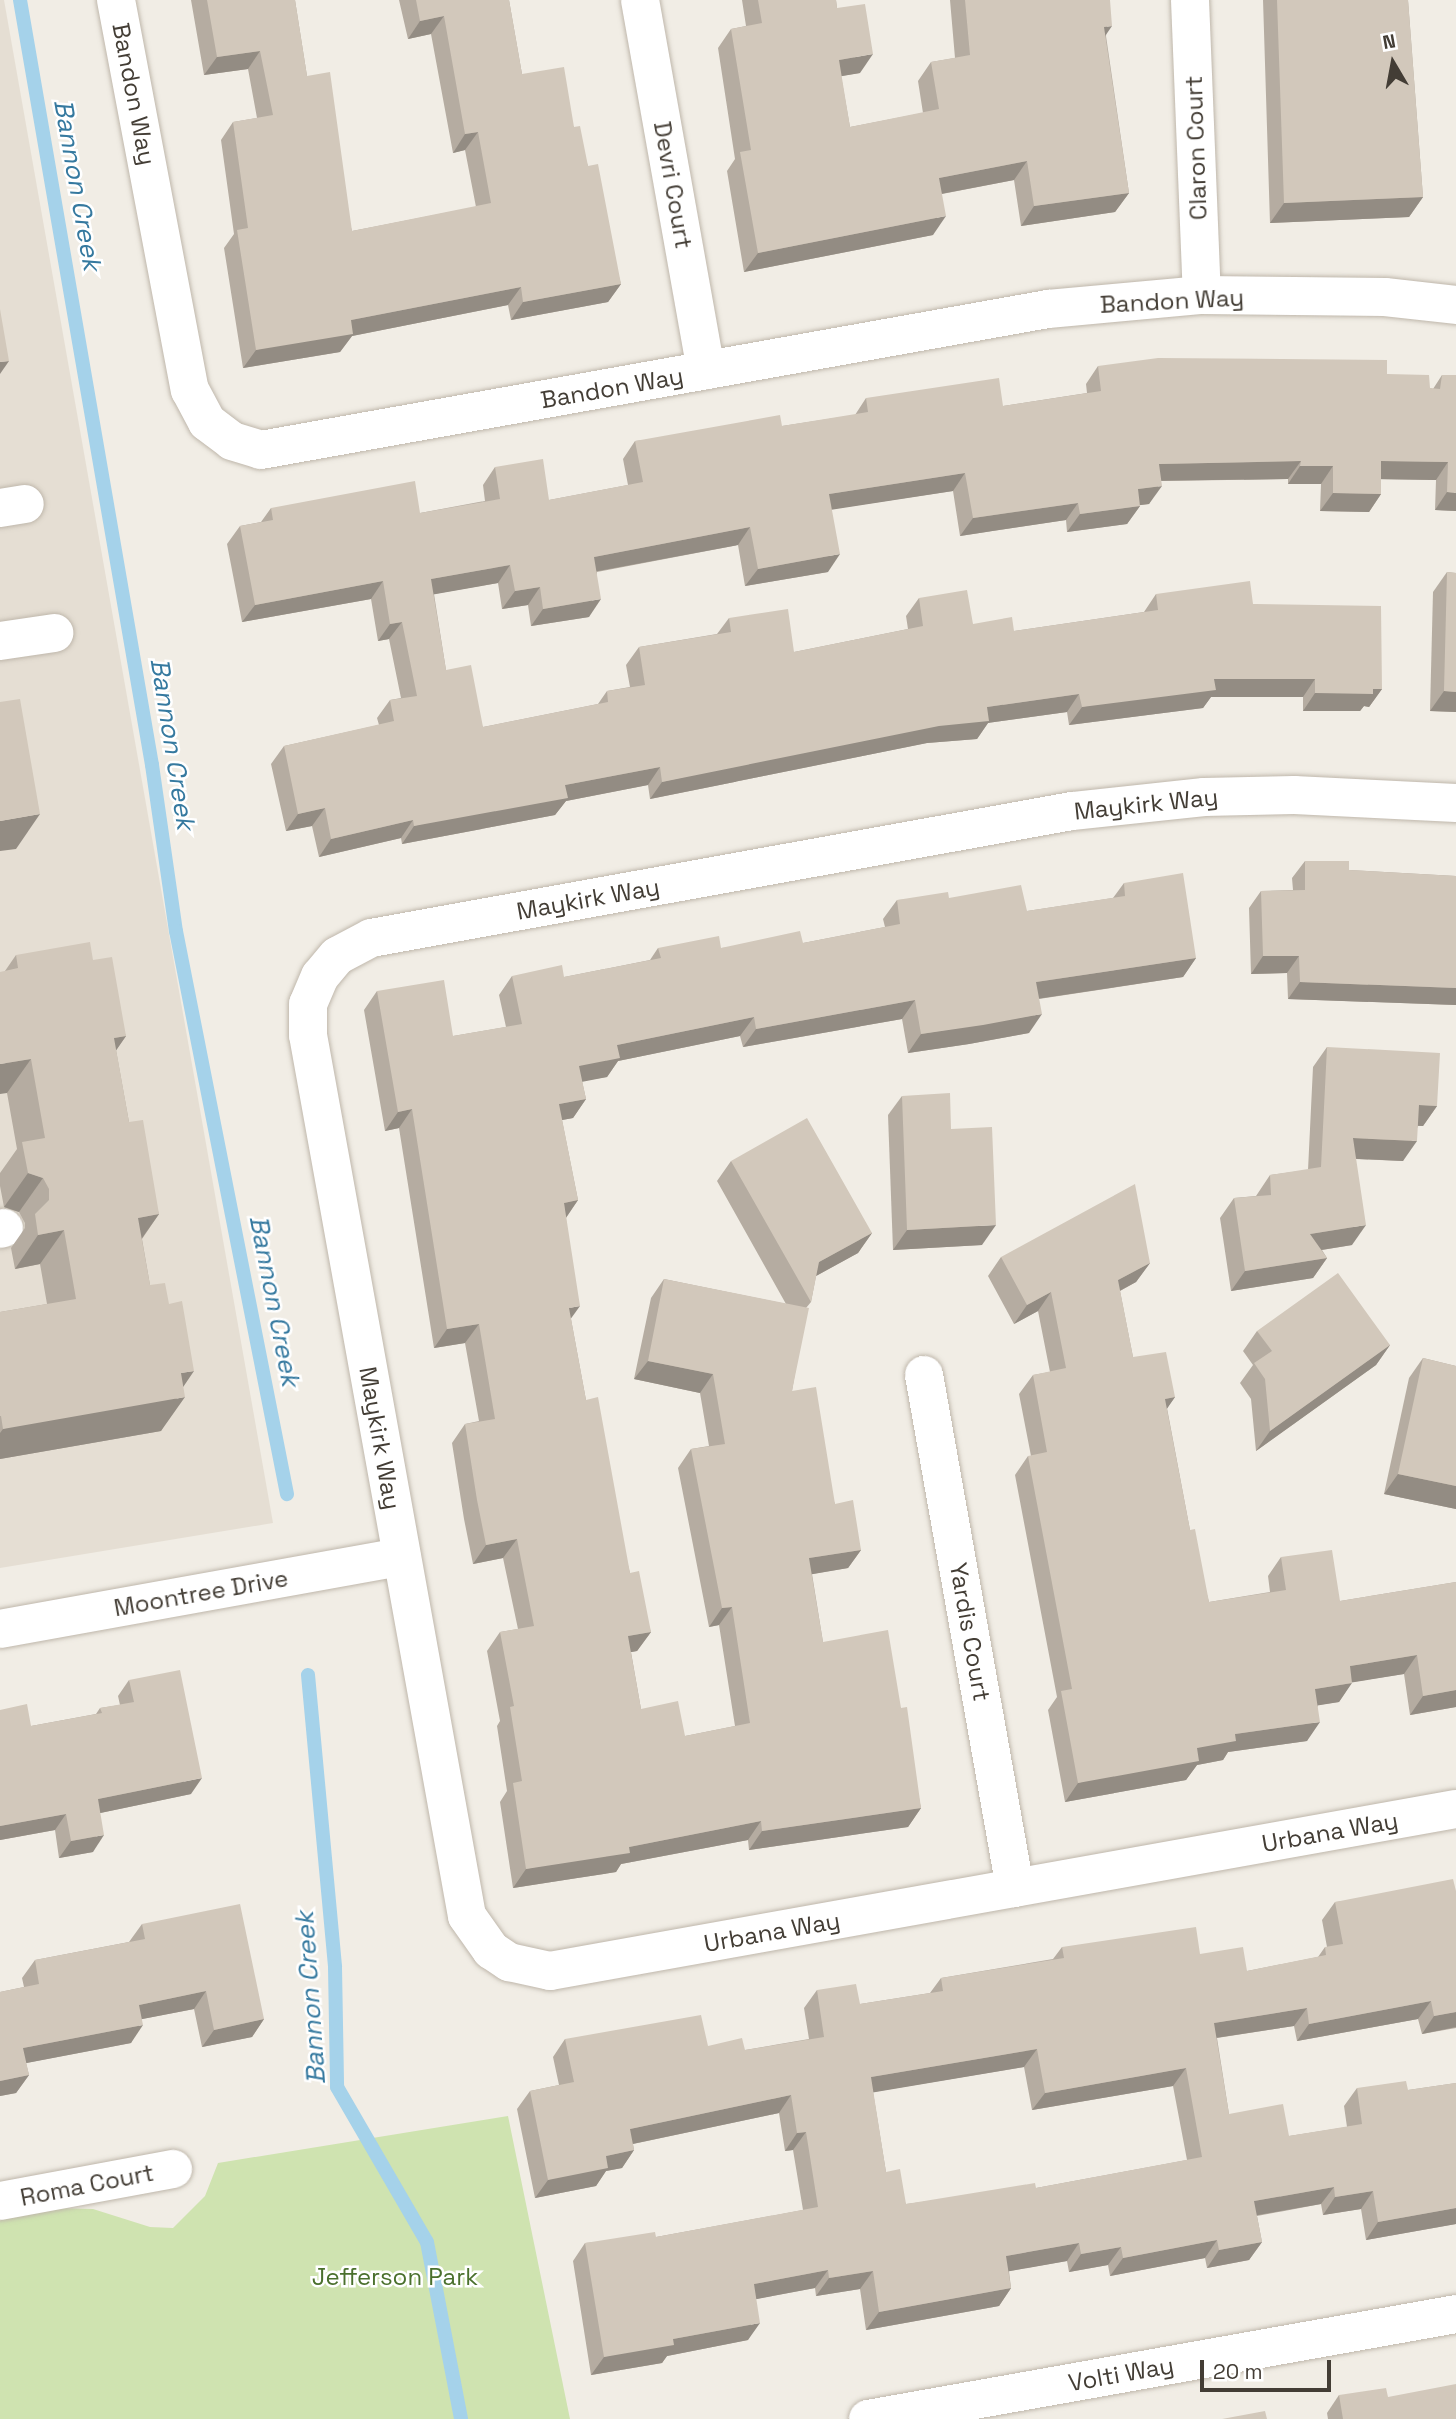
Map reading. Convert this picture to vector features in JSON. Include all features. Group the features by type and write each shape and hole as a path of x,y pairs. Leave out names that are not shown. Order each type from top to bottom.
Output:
{"street":[{"name":"Bandon Way","path":"116,0 190,390 207,422 232,440 261,450 279,449 1048,309 1202,295 1385,298 1456,305"},
{"name":"Devri Court","path":"640,0 706,370"},
{"name":"Claron Court","path":"1190,0 1202,295"},
{"path":"0,641 54,633"},
{"name":"Maykirk Way","path":"402,1557 309,1035 308,1004 320,976 352,945 1072,811 1205,797 1294,795 1456,803"},
{"name":"Yardis Court","path":"924,1375 1015,1888"},
{"name":"Moontree Drive","path":"0,1629 402,1557"},
{"name":"Urbana Way","path":"402,1557 467,1916 480,1938 509,1962 550,1971 1456,1809"},
{"name":"Roma Court","path":"0,2201 173,2169"},
{"name":"Volti Way","path":"868,2419 1456,2314"}],"shaded area":[{"path":"0,0 4,0 273,1523 0,1568"}],"green space":[{"name":"Jefferson Park","path":"508,2116 570,2419 0,2419 0,2220 56,2208 93,2209 150,2227 173,2228 205,2196 218,2163"}],"building":[{"path":"207,0 295,0 307,76 330,72 352,231 491,203 478,132 465,134 444,16 420,21 416,0 509,0 522,74 564,67 574,127 580,126 588,166 598,164 621,284 523,302 521,287 351,320 353,334 256,350 237,230 248,228 233,122 273,115 260,51 217,57"},
{"path":"758,0 836,0 837,8 865,4 873,54 839,60 850,127 939,109 931,62 970,55 965,0 1110,0 1112,26 1104,27 1129,193 1034,206 1027,161 939,178 946,216 758,253 740,152 751,150 731,29 762,23"},
{"path":"1277,0 1408,0 1423,197 1284,203"},
{"path":"0,309 9,361 0,362"},
{"path":"1158,358 1387,360 1387,374 1429,375 1430,388 1440,389 1442,375 1456,375 1456,493 1447,492 1448,462 1381,461 1381,494 1333,493 1333,466 1300,466 1301,461 1159,464 1162,486 1138,489 1140,506 1080,514 1078,503 973,518 965,473 829,494 840,554 758,569 750,527 594,557 601,599 543,609 540,587 515,591 510,565 431,579 446,670 471,665 483,727 608,702 607,691 645,685 639,647 731,632 729,618 788,609 794,652 923,626 919,598 967,590 973,624 1012,617 1014,631 1158,610 1156,594 1250,581 1253,604 1381,606 1382,689 1373,689 1373,694 1315,693 1315,679 1214,679 1216,690 1082,707 1079,694 987,707 989,721 939,726 662,782 660,767 565,785 568,798 414,826 413,820 331,839 325,808 298,814 284,746 394,721 390,700 417,696 402,622 390,624 383,581 255,605 240,526 273,520 271,508 415,481 420,513 500,499 495,467 543,459 549,500 643,482 635,441 780,415 782,426 868,412 866,398 999,378 1003,406 1101,391 1098,366"},
{"path":"1447,572 1456,573 1456,692 1444,691"},
{"path":"20,699 40,814 0,821 0,702"},
{"path":"1305,861 1349,861 1349,870 1456,876 1456,988 1300,982 1299,956 1263,956 1261,891 1305,890"},
{"path":"1183,873 1196,958 1036,982 1042,1014 921,1034 915,1000 756,1029 754,1017 617,1045 620,1058 579,1066 586,1099 559,1104 578,1200 564,1203 580,1306 569,1308 586,1400 598,1397 630,1573 639,1571 651,1632 628,1636 641,1709 678,1701 685,1736 750,1723 732,1607 722,1608 691,1449 725,1444 713,1374 648,1361 664,1279 809,1308 792,1391 816,1387 835,1504 853,1500 861,1550 809,1558 823,1642 888,1630 901,1708 907,1707 921,1808 762,1831 761,1821 629,1847 630,1853 526,1869 513,1783 522,1781 510,1707 514,1706 500,1632 534,1626 517,1539 486,1545 465,1424 495,1419 479,1324 447,1329 412,1109 398,1112 377,991 444,980 453,1036 522,1024 512,976 562,965 564,977 661,958 658,948 719,936 721,948 800,931 803,943 900,924 897,900 948,892 949,898 1021,885 1027,911 1125,896 1124,883"},
{"path":"90,942 93,960 112,957 126,1036 114,1038 129,1122 143,1120 159,1214 138,1218 150,1285 165,1283 169,1304 182,1301 194,1371 181,1373 185,1397 3,1429 0,1416 0,1312 76,1299 64,1230 38,1235 35,1214 49,1200 49,1189 43,1178 28,1173 22,1142 45,1138 31,1059 0,1064 0,972 18,968 16,955"},
{"path":"1327,1047 1440,1053 1437,1106 1419,1105 1417,1141 1353,1138 1366,1225 1310,1234 1327,1258 1245,1271 1234,1198 1271,1195 1270,1175 1321,1167"},
{"path":"950,1093 951,1129 992,1127 996,1225 907,1230 902,1096"},
{"path":"807,1118 872,1233 819,1262 811,1302 731,1161"},
{"path":"1135,1184 1150,1263 1118,1280 1133,1357 1166,1352 1175,1397 1165,1399 1190,1530 1195,1529 1209,1602 1286,1590 1281,1557 1332,1550 1340,1601 1456,1582 1456,1690 1423,1696 1417,1655 1350,1666 1352,1683 1315,1689 1320,1722 1235,1734 1236,1741 1197,1748 1199,1761 1078,1783 1061,1691 1072,1689 1028,1456 1047,1452 1033,1375 1066,1368 1051,1292 1027,1305 1001,1257"},
{"path":"1338,1273 1390,1345 1270,1431 1265,1379 1254,1363 1272,1351 1257,1331"},
{"path":"1423,1358 1456,1366 1456,1486 1398,1474"},
{"path":"180,1670 202,1778 98,1799 104,1835 71,1841 66,1814 0,1826 0,1710 27,1704 31,1726 102,1713 100,1708 134,1702 129,1680"},
{"path":"1453,1879 1456,1891 1456,2012 1434,2016 1431,2001 1309,2024 1307,2008 1214,2023 1229,2114 1283,2104 1289,2136 1362,2124 1357,2088 1406,2081 1408,2090 1456,2083 1456,2208 1378,2222 1373,2191 1335,2197 1334,2187 1254,2201 1262,2242 1219,2250 1217,2240 1123,2258 1121,2247 1081,2254 1079,2243 1006,2256 1011,2288 879,2312 873,2271 829,2278 828,2270 754,2284 760,2323 673,2339 674,2345 604,2357 585,2243 655,2232 656,2237 818,2207 806,2132 797,2133 791,2095 630,2129 634,2150 606,2156 608,2168 548,2180 530,2091 574,2082 565,2039 701,2015 708,2046 742,2038 745,2050 824,2037 817,1990 856,1984 860,2004 943,1991 941,1978 1064,1958 1062,1947 1196,1927 1200,1954 1243,1947 1247,1971 1326,1955 1325,1947 1343,1944 1335,1902","holes":["1037,2049 1045,2093 1186,2068 1202,2157 1036,2188 1035,2183 906,2204 900,2169 886,2172 871,2077"]},
{"path":"240,1904 264,2019 214,2030 206,1991 139,2005 143,2025 23,2048 29,2075 0,2081 0,1992 39,1984 35,1960 145,1939 142,1924"},
{"path":"1456,2384 1456,2419 1343,2419 1339,2395 1386,2388 1388,2397"},
{"path":"1265,2411 1267,2419 1222,2419"}],"waterway":[{"name":"Bannon Creek","path":"20,0 152,765 176,931 287,1494"},
{"name":"Bannon Creek","path":"308,1675 335,1967 337,2087 427,2242 461,2419"}]}
